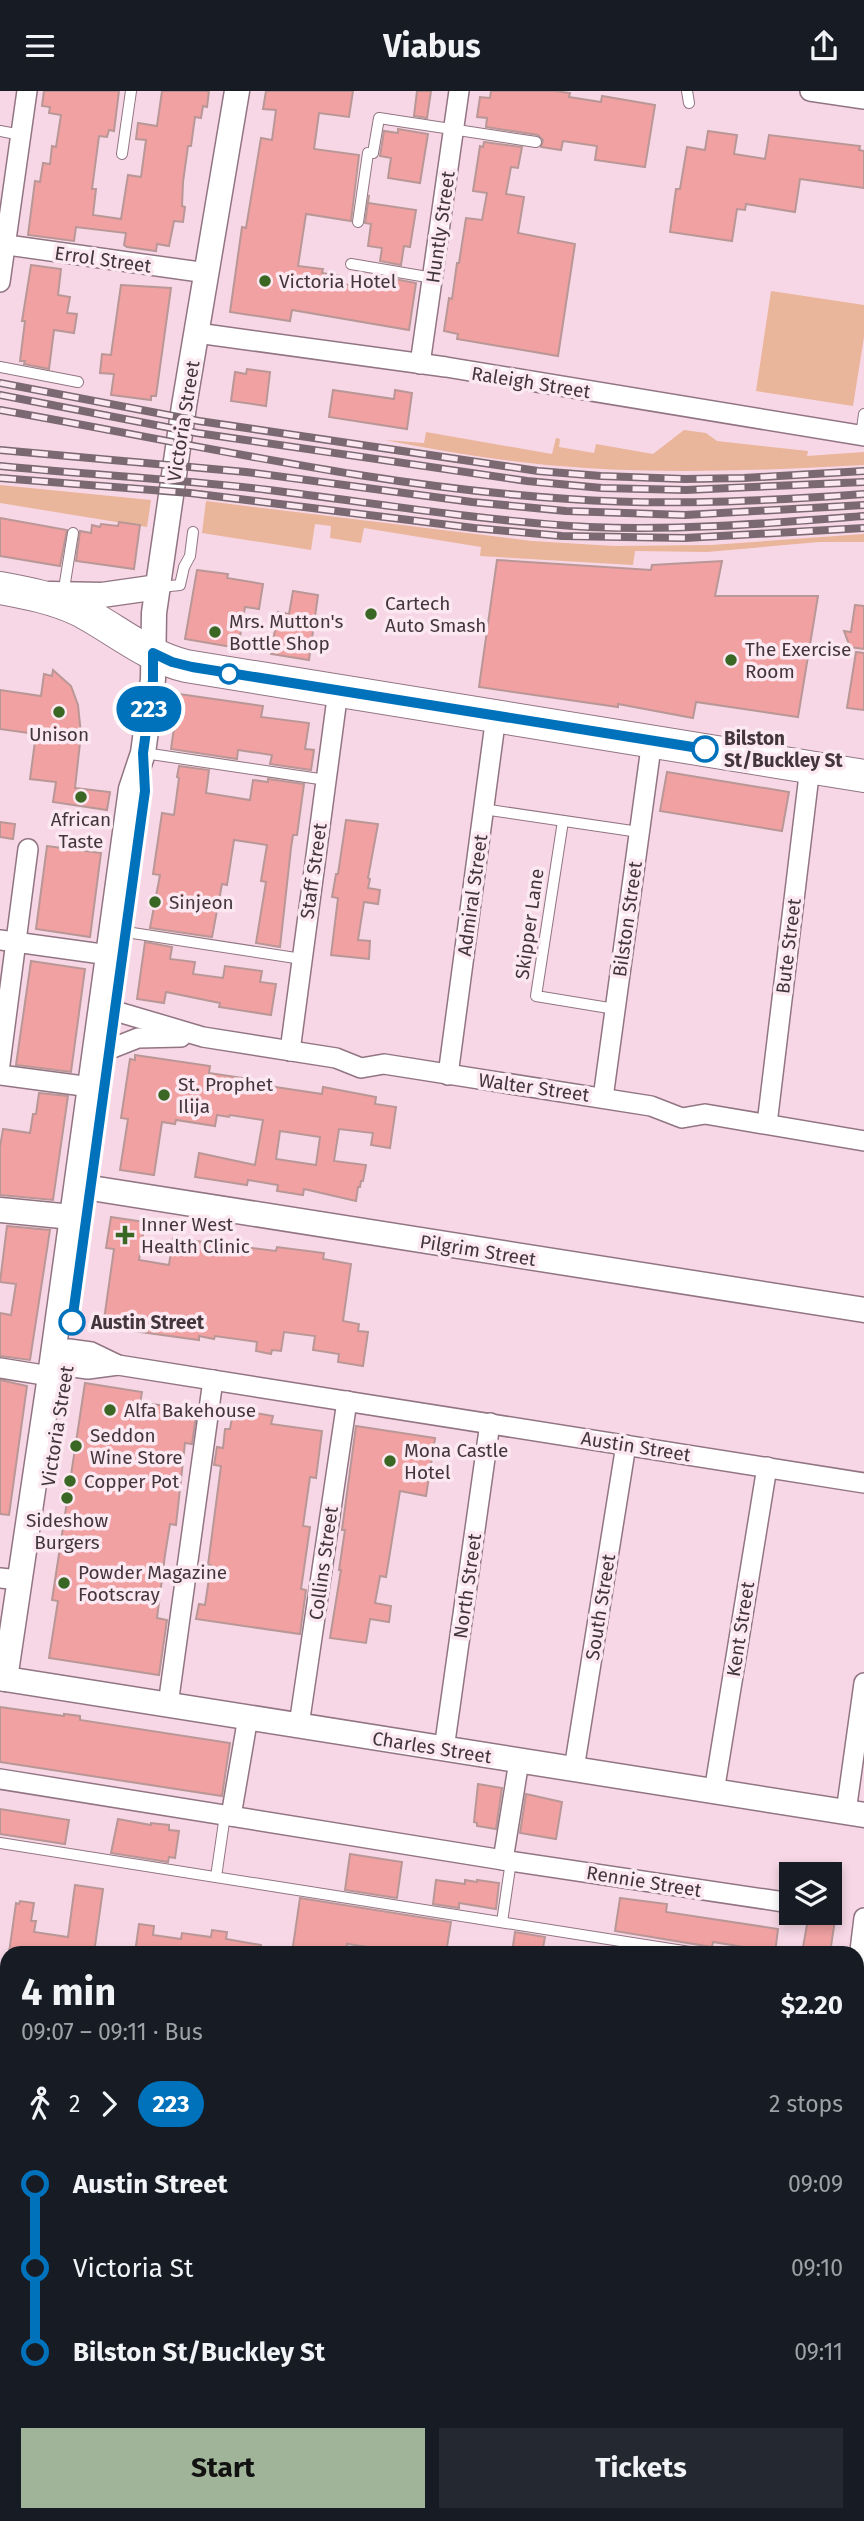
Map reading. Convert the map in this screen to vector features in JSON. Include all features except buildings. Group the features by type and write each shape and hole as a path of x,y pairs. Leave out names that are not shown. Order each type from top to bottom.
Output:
{"main road":[{"path":"11,590 63,598 153,653 186,666 864,776"}],"street":[{"path":"0,282 3,245 27,91"},
{"name":"Victoria Street","path":"8,1680 18,1580 92,1188 110,1049 109,955 131,789 143,753 153,680 154,613 184,406 237,91"},
{"name":"Huntly Street","path":"420,364 459,91"},
{"path":"810,91 864,99"},
{"name":"Errol Street","path":"3,245 207,273"},
{"name":"Raleigh Street","path":"197,333 420,364 862,436"},
{"path":"63,598 158,587"},
{"name":"Staff Street","path":"290,1051 338,691"},
{"name":"Admiral Street","path":"447,1075 495,716"},
{"name":"Bilston Street","path":"603,1098 652,740"},
{"name":"Victoria Street","path":"60,1364 72,1217 90,1087 126,932 145,791 143,753"},
{"name":"Bute Street","path":"766,1124 810,767"},
{"path":"0,1064 8,941 29,849"},
{"path":"8,941 109,955"},
{"name":"Walter Street","path":"108,1010 203,1037 336,1058 361,1068 384,1063 651,1106 682,1118 705,1114 864,1141"},
{"name":"Walter Street","path":"110,1049 126,1041 142,1038 203,1037"},
{"path":"0,1075 90,1087"},
{"name":"Pilgrim Street","path":"92,1188 864,1311"},
{"path":"0,1210 72,1217"},
{"name":"Austin Street","path":"0,1368 60,1364 89,1351 118,1365 864,1483"},
{"path":"168,1705 213,1380"},
{"name":"Collins Street","path":"299,1725 346,1401"},
{"name":"North Street","path":"444,1749 490,1423"},
{"name":"South Street","path":"575,1769 626,1445"},
{"name":"Kent Street","path":"714,1792 766,1467"},
{"name":"Charles Street","path":"8,1680 855,1814"},
{"path":"855,1814 864,1683"},
{"path":"228,1815 248,1717"},
{"path":"507,1861 519,1761"},
{"name":"Rennie Street","path":"0,1779 507,1861 779,1901"},
{"path":"861,1946 864,1918"}],"lane":[{"path":"122,154 131,91"},
{"path":"687,91 689,103"},
{"path":"358,222 368,153 373,153 379,118 536,142"},
{"path":"0,131 21,135"},
{"path":"351,264 433,278"},
{"path":"0,367 78,381"},
{"path":"862,436 864,414"},
{"path":"158,587 180,585 184,566 190,556 193,532"},
{"path":"63,598 73,533"},
{"path":"143,753 326,780"},
{"path":"483,809 639,832"},
{"name":"Skipper Lane","path":"563,821 536,996 615,1009"},
{"path":"126,932 302,959"},
{"path":"216,1877 228,1815"},
{"path":"0,1843 652,1946"},
{"path":"502,1922 507,1861"}],"shaded area":[{"path":"771,291 864,305 864,337 853,406 756,391"},
{"path":"684,430 706,433 717,441 808,451 807,456 864,452 864,465 760,470 621,470 535,464 385,440 424,443 426,432 552,454 556,438 560,439 559,447 594,453 596,444 653,454"},
{"path":"0,485 151,500 147,527 0,503"},
{"path":"206,501 532,541 614,546 711,545 864,534 864,542 819,542 707,552 635,551 633,565 480,556 481,547 364,528 361,543 330,538 331,526 315,524 311,550 202,533"}],"railway":[{"path":"0,383 199,421 538,471 685,479 864,471"},
{"path":"0,395 197,433 527,481 602,488 686,490 864,482"},
{"path":"0,410 354,474 497,493 606,501 679,502 753,501 864,494"},
{"path":"0,450 246,472 472,502 566,511 685,515 864,505"},
{"path":"0,466 235,486 469,516 589,527 692,527 864,516"},
{"path":"0,478 190,493 474,528 562,536 685,538 864,528"}],"bus line":[{"name":"223","path":"72,1322 145,791 143,753 153,680 153,653 192,667 266,680 705,749"}],"place":[{"name":"Victoria Hotel","path":"265,281"},
{"name":"Cartech Auto Smash","path":"371,614"},
{"name":"Mrs. Mutton's Bottle Shop","path":"215,632"},
{"name":"The Exercise Room","path":"731,660"},
{"name":"Unison","path":"59,712"},
{"name":"Bilston St/Buckley St","path":"705,749"},
{"name":"African Taste","path":"81,797"},
{"name":"Sinjeon","path":"155,902"},
{"name":"St. Prophet Ilija","path":"164,1095"},
{"name":"Inner West Health Clinic","path":"125,1235"},
{"name":"Austin Street","path":"72,1322"},
{"name":"Alfa Bakehouse","path":"110,1410"},
{"name":"Seddon Wine Store","path":"76,1446"},
{"name":"Mona Castle Hotel","path":"390,1461"},
{"name":"Copper Pot","path":"70,1481"},
{"name":"Sideshow Burgers","path":"67,1498"},
{"name":"Powder Magazine Footscray","path":"64,1583"}]}
